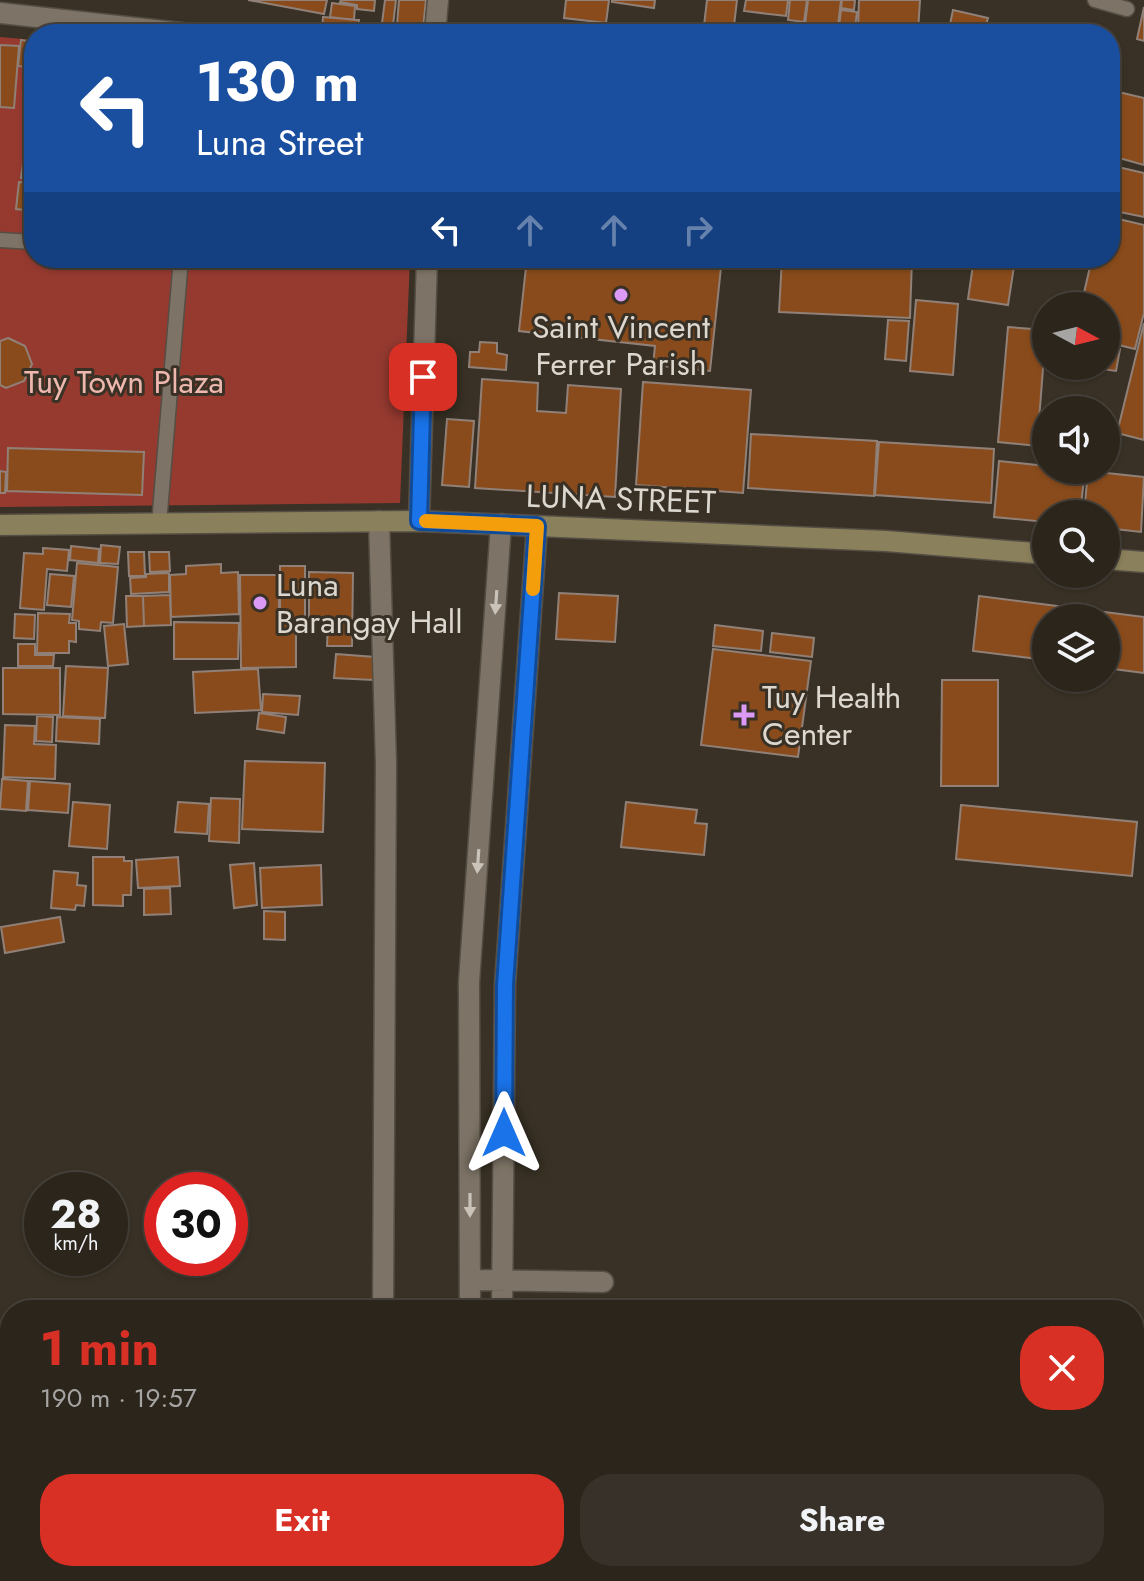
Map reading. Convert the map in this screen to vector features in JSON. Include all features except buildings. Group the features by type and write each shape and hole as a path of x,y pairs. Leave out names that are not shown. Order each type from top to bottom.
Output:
{"street":[{"path":"436,24 438,0"},
{"path":"0,13 100,24"},
{"path":"419,521 427,268"},
{"path":"379,521 386,764 383,1300"},
{"name":"LUNA STREET","path":"0,525 419,521 886,541 1032,553"},
{"path":"470,1300 469,982 501,524"},
{"path":"502,1300 505,985 537,526"},
{"path":"1120,560 1144,562"},
{"path":"470,1280 603,1282"}],"lane":[{"path":"1095,0 1127,9"},
{"path":"0,240 24,241"},
{"path":"159,524 180,268"}],"green space":[{"name":"Tuy Town Plaza","path":"0,37 24,39 24,268 410,268 400,503 0,507"}],"slow traffic":[{"path":"426,521 537,526 533,589"}],"place":[{"name":"Saint Vincent Ferrer Parish","path":"621,295"},
{"name":"Luna Barangay Hall","path":"260,603"},
{"name":"Tuy Health Center","path":"744,715"}],"route":[{"path":"423,377 419,521 537,526 505,985 504,1133"}]}
